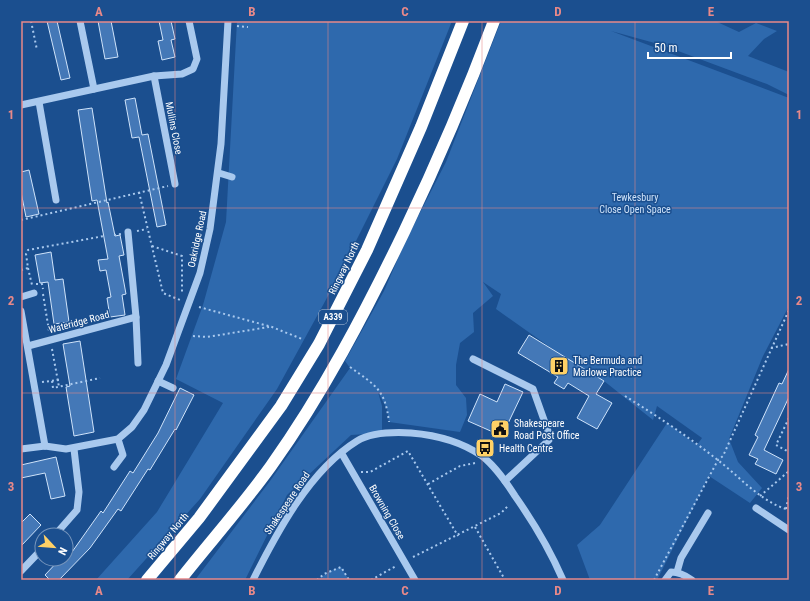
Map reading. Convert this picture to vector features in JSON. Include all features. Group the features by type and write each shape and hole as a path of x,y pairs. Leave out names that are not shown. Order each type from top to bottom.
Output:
{"highway":[{"name":"Ringway North","path":"147,580 204,512 281,406 319,344 367,250 418,134 463,21"},
{"name":"A339","path":"180,580 271,466 332,371 373,297 443,149 468,92 494,21"}],"street":[{"path":"80,21 94,89"},
{"path":"21,106 154,76 182,74 193,69 197,59 189,21"},
{"name":"Oakridge Road","path":"118,439 136,421 158,381 179,334 200,273 210,229 219,173 228,21"},
{"name":"Mullins Close","path":"154,76 174,184"},
{"path":"39,102 56,200"},
{"path":"219,173 232,176"},
{"path":"128,232 136,317 138,363"},
{"path":"21,297 34,293"},
{"path":"21,311 45,446"},
{"name":"Wateridge Road","path":"28,346 136,317"},
{"path":"473,359 533,389 549,434 549,440 505,481"},
{"path":"158,381 173,388"},
{"name":"Shakespeare Road","path":"253,580 276,537 317,475 358,440 395,432 421,434 450,441 475,452 493,466 534,523 563,580"},
{"path":"21,449 45,446 66,450 118,439 123,454 114,467"},
{"path":"62,527 77,510 79,492 74,448"},
{"name":"Browning Close","path":"342,454 415,580"},
{"path":"756,508 789,530"},
{"path":"677,572 681,558 708,513"},
{"path":"21,572 34,558"},
{"path":"665,580 671,572 686,575 692,580"}],"path":[{"path":"31,21 37,50"},
{"path":"21,220 174,184"},
{"path":"139,192 163,293 182,301 182,256 152,246"},
{"path":"59,387 59,380 50,340 42,284 32,285 26,254 28,250 104,236"},
{"path":"21,270 28,268"},
{"path":"199,307 272,327 302,339"},
{"path":"654,580 718,460 723,456 770,349 789,310"},
{"path":"193,336 207,337 272,327"},
{"path":"770,349 789,344"},
{"path":"350,368 372,384 384,397 389,422"},
{"path":"59,380 52,381 53,388 100,378"},
{"path":"625,396 668,423 718,460 760,496 789,510"},
{"path":"789,418 776,445 789,452"},
{"path":"352,472 370,472 408,451 458,536"},
{"path":"428,484 460,466 477,462"},
{"path":"760,496 789,471"},
{"path":"786,509 789,495"},
{"path":"371,580 501,513 509,505"},
{"path":"475,527 505,580"},
{"path":"317,580 324,574 341,567 349,580"}],"green space":[{"path":"237,21 452,21 397,159 334,285 277,389 200,499 127,580 96,580 157,512 223,403 176,379 203,305 226,222"},
{"name":"Tewkesbury Close Open Space","path":"501,21 715,21 739,32 756,23 777,31 764,39 748,56 789,72 789,95 767,84 662,45 611,31 789,98 789,306 763,356 729,439 738,462 762,488 750,503 709,476 657,580 590,580 577,545 600,525 667,423 697,445 702,438 657,406 653,420 604,381 561,355 496,309 501,294 483,282 493,296 473,313 474,332 460,343 456,365 456,385 466,398 467,415 460,432 389,422 387,409 378,392 382,406 382,433 351,435 287,495 245,580 195,580 270,481 350,368 345,361 384,291 406,240 446,162"},
{"path":"341,567 349,580 317,580 330,571"}],"building":[{"path":"47,21 57,21 70,78 61,80"},
{"path":"98,21 111,21 118,57 105,59"},
{"path":"159,21 171,21 175,39 171,40 175,57 162,60 158,41 163,40"},
{"path":"135,98 142,135 148,134 166,225 157,227 139,137 132,138 125,100"},
{"path":"92,108 107,203 108,202 115,236 120,235 124,255 119,256 126,294 122,295 125,315 110,317 107,298 111,297 106,270 100,271 98,260 108,259 97,200 92,201 78,110"},
{"path":"29,170 39,214 26,217 21,192 21,172"},
{"path":"51,252 55,280 63,279 69,322 54,324 48,282 40,283 35,255"},
{"name":"The Bermuda and Marlowe Practice","path":"529,335 604,381 596,394 612,403 597,429 577,418 589,396 568,383 564,389 554,383 558,377 518,353"},
{"path":"80,341 94,432 74,436 66,387 70,386 63,344"},
{"path":"789,369 789,397 764,450 783,460 776,474 755,464 758,459 749,455 758,437 755,435 779,383 782,384"},
{"path":"505,384 523,392 502,436 468,421 480,394 497,402"},
{"path":"180,388 194,395 176,430 175,429 150,470 148,469 121,511 118,509 90,548 74,565 74,549 101,511 103,513 130,471 133,473 158,433"},
{"path":"56,457 65,496 51,499 45,473 21,478 21,465"},
{"path":"30,514 41,525 39,527 34,527 34,532 21,546 21,523"},
{"path":"52,567 72,567 59,580 50,580 45,575"}],"place":[{"name":"The Bermuda and Marlowe Practice","path":"559,366"},
{"name":"Shakespeare Road Post Office","path":"500,429"},
{"name":"Health Centre","path":"485,448"}]}
